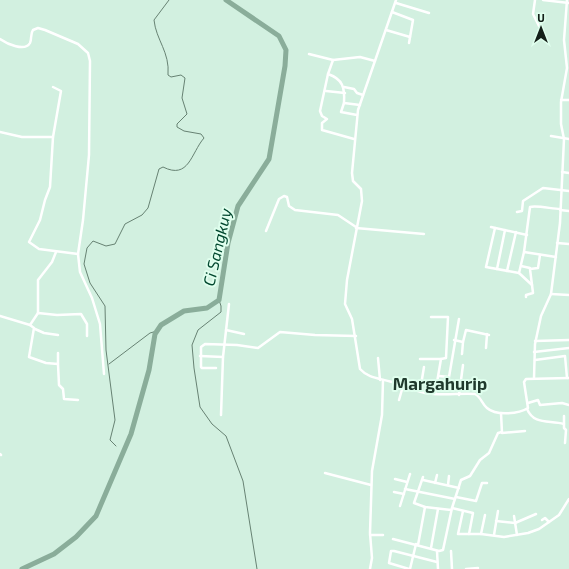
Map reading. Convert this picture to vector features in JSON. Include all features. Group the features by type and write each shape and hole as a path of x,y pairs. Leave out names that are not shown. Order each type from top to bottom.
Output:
{"street":[{"path":"535,0 533,14 540,26"},
{"path":"534,378 535,341 541,316 551,294 556,257 562,190 564,139 561,124 562,100 568,68 564,40 568,2 545,0"},
{"path":"428,13 396,1 357,115 352,177 362,195 361,212 354,226 345,304 352,319 356,336 360,370 366,375 420,391 435,394 475,394 489,410 501,413 527,409"},
{"path":"392,12 413,20 409,43"},
{"path":"0,39 19,47 25,47 30,43 32,30 41,28 78,44 88,53 91,67 89,155 83,220 78,254 80,272 92,298 100,324 104,374"},
{"path":"386,30 410,37"},
{"path":"309,54 333,60 360,57 375,62"},
{"path":"333,60 328,74 326,90 320,111 321,114 327,119 322,123 322,130 354,139"},
{"path":"328,74 340,80 344,87 344,103 341,112 357,115"},
{"path":"53,87 61,91 54,137 50,187 40,220 29,242 39,249 78,254"},
{"path":"344,87 354,89 363,95"},
{"path":"326,90 345,93"},
{"path":"562,100 569,100"},
{"path":"344,103 360,105"},
{"path":"0,132 22,137 54,137"},
{"path":"551,136 569,139"},
{"path":"562,172 569,173"},
{"path":"517,212 522,211 523,201 540,189 569,190"},
{"path":"266,231 279,199 282,196 287,197 289,206 295,210 338,215 354,226 424,234"},
{"path":"519,273 527,235 530,207 534,205 545,209 569,211"},
{"path":"491,227 527,235"},
{"path":"495,228 486,266 519,273 532,285"},
{"path":"497,269 505,230"},
{"path":"508,271 516,232"},
{"path":"557,243 569,244"},
{"path":"30,325 38,313 38,280 52,262 56,252"},
{"path":"524,252 556,257"},
{"path":"520,266 538,268 540,255"},
{"path":"526,297 526,295 532,293 530,268"},
{"path":"551,294 569,296"},
{"path":"221,415 224,344 229,304"},
{"path":"38,313 57,315 81,314 87,324 87,336"},
{"path":"0,316 30,325 44,333 58,335"},
{"path":"420,359 446,358 448,317 431,317"},
{"path":"438,376 449,377 454,340 459,320"},
{"path":"35,329 28,356 46,363 58,364"},
{"path":"226,330 244,334"},
{"path":"462,354 466,330 488,334 486,348"},
{"path":"216,368 202,368 200,356 201,347 205,344 224,344 258,348 277,334 285,332 315,335 356,336"},
{"path":"454,340 463,342"},
{"path":"535,341 569,340"},
{"path":"534,352 569,348"},
{"path":"58,353 60,384 63,389 64,399 78,400"},
{"path":"200,356 224,357"},
{"path":"534,360 565,356 568,378 534,378 526,379 524,382 528,403 527,409 532,419 564,424"},
{"path":"370,569 372,558 370,535 372,467 382,415 381,380 378,358"},
{"path":"435,394 441,359"},
{"path":"459,395 462,365"},
{"path":"420,391 424,367"},
{"path":"399,400 403,386"},
{"path":"528,403 538,400 540,405 562,403 569,405"},
{"path":"501,413 502,432"},
{"path":"564,416 564,428 566,430 565,443"},
{"path":"393,539 431,548 437,551 443,549 451,509 461,480 470,476 479,461 489,453 498,433 526,431"},
{"path":"325,472 372,485"},
{"path":"400,506 410,474"},
{"path":"435,483 437,475"},
{"path":"448,486 449,476"},
{"path":"395,479 408,482"},
{"path":"459,488 423,479 414,503 426,507 473,513 469,534"},
{"path":"405,489 476,501 482,483 487,483"},
{"path":"394,492 404,494"},
{"path":"463,511 458,534 481,534 502,537 517,535 539,529 562,512 569,499"},
{"path":"426,507 417,545 413,556 409,569 397,567 389,563 391,551 394,550 413,556 437,562"},
{"path":"431,548 438,509"},
{"path":"494,535 498,511"},
{"path":"496,521 515,523 536,514"},
{"path":"481,534 486,515"},
{"path":"514,516 517,535"},
{"path":"542,520 545,518 549,522"},
{"path":"370,535 383,535"},
{"path":"437,551 438,569"},
{"path":"451,551 452,569"},
{"path":"466,569 478,568"}],"waterway":[{"path":"116,446 110,440 115,420 106,350 105,306 90,283 84,264 87,248 93,241 106,246 115,244 125,224 142,215 148,208 159,169 163,167 172,170 179,170 184,167 204,138 201,134 184,131 177,127 177,124 187,114 182,98 185,78 181,75 171,77 168,75 167,60 157,34 154,20 169,0"},
{"name":"Ci Sangkuy","path":"22,569 54,554 76,537 96,516 131,434 149,370 155,334 161,325 184,311 207,308 219,300 228,243 238,206 269,159 285,66 286,50 279,36 226,0"},
{"path":"219,300 221,312 198,330 192,345 194,368 200,407 212,424 226,436 243,481 257,569"},
{"path":"109,364 150,333 157,331"}],"district":[{"name":"Margahurip","path":"440,384"}]}
